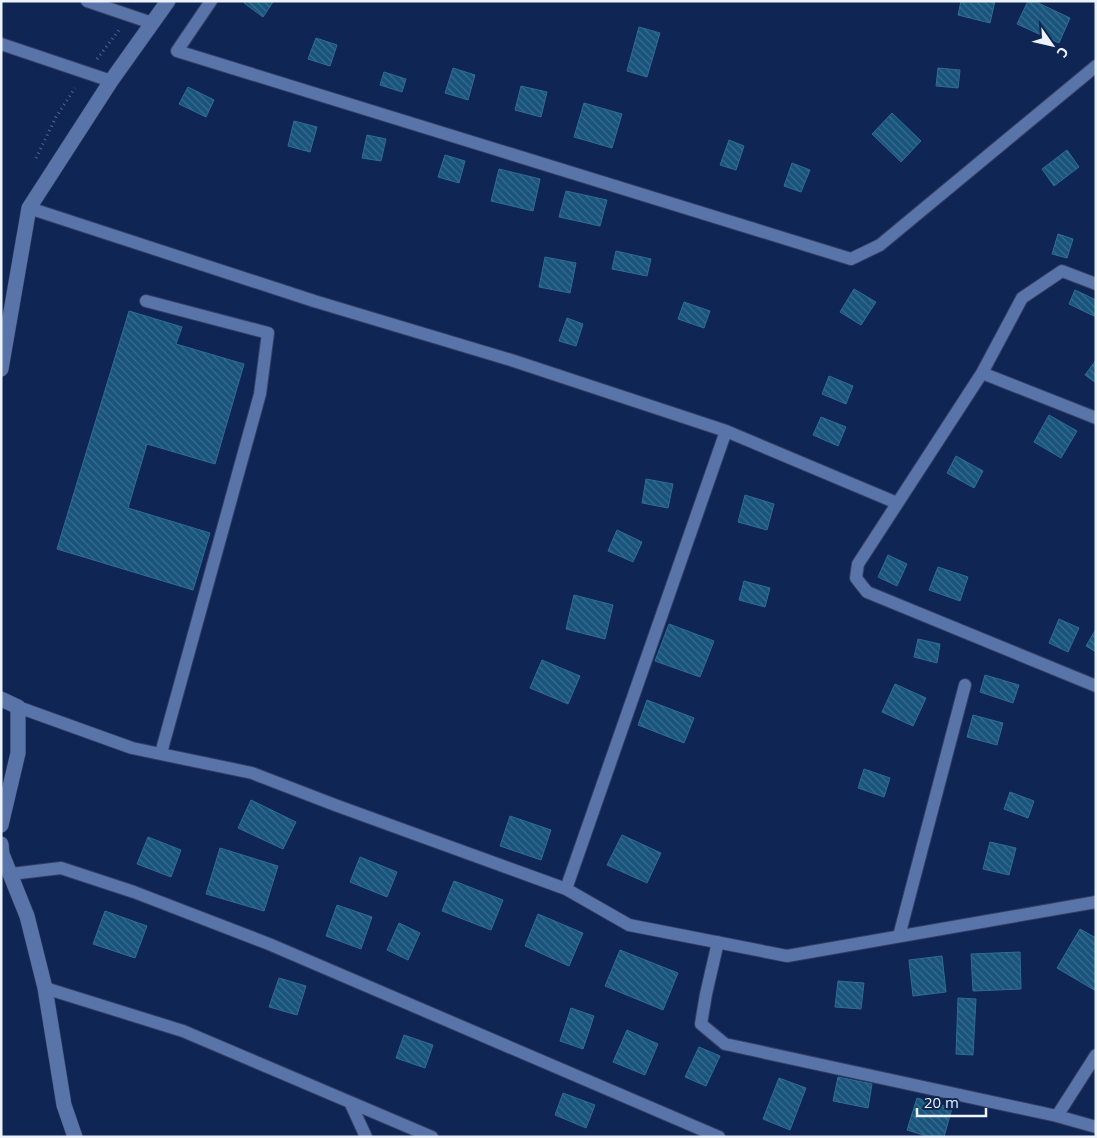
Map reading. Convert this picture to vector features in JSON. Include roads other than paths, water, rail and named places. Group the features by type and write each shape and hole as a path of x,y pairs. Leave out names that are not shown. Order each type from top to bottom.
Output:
{"street":[{"path":"2,367 29,208 111,81 168,1"},
{"path":"1,699 18,707 18,753 1,825"},
{"path":"1,844 2,854 27,916 45,988 64,1105 75,1137"}],"lane":[{"path":"87,1 152,23"},
{"path":"211,1 177,51 851,259 880,245 1096,66"},
{"path":"1,44 111,81"},
{"path":"29,208 314,301 511,360 726,432 897,503"},
{"path":"1096,284 1062,271 1022,298 982,373 858,564 856,578 868,592 1096,686"},
{"path":"146,301 268,333 260,394 161,753"},
{"path":"982,373 1096,418"},
{"path":"566,890 726,432"},
{"path":"899,936 965,686"},
{"path":"18,707 132,748 252,773 566,890 629,925 787,956 1096,902"},
{"path":"11,874 61,868 134,892 278,948 719,1137"},
{"path":"718,942 701,1024 725,1044 1057,1116 1096,1127"},
{"path":"45,988 183,1031 432,1137"},
{"path":"1057,1116 1096,1056"},
{"path":"350,1102 366,1137"}]}
